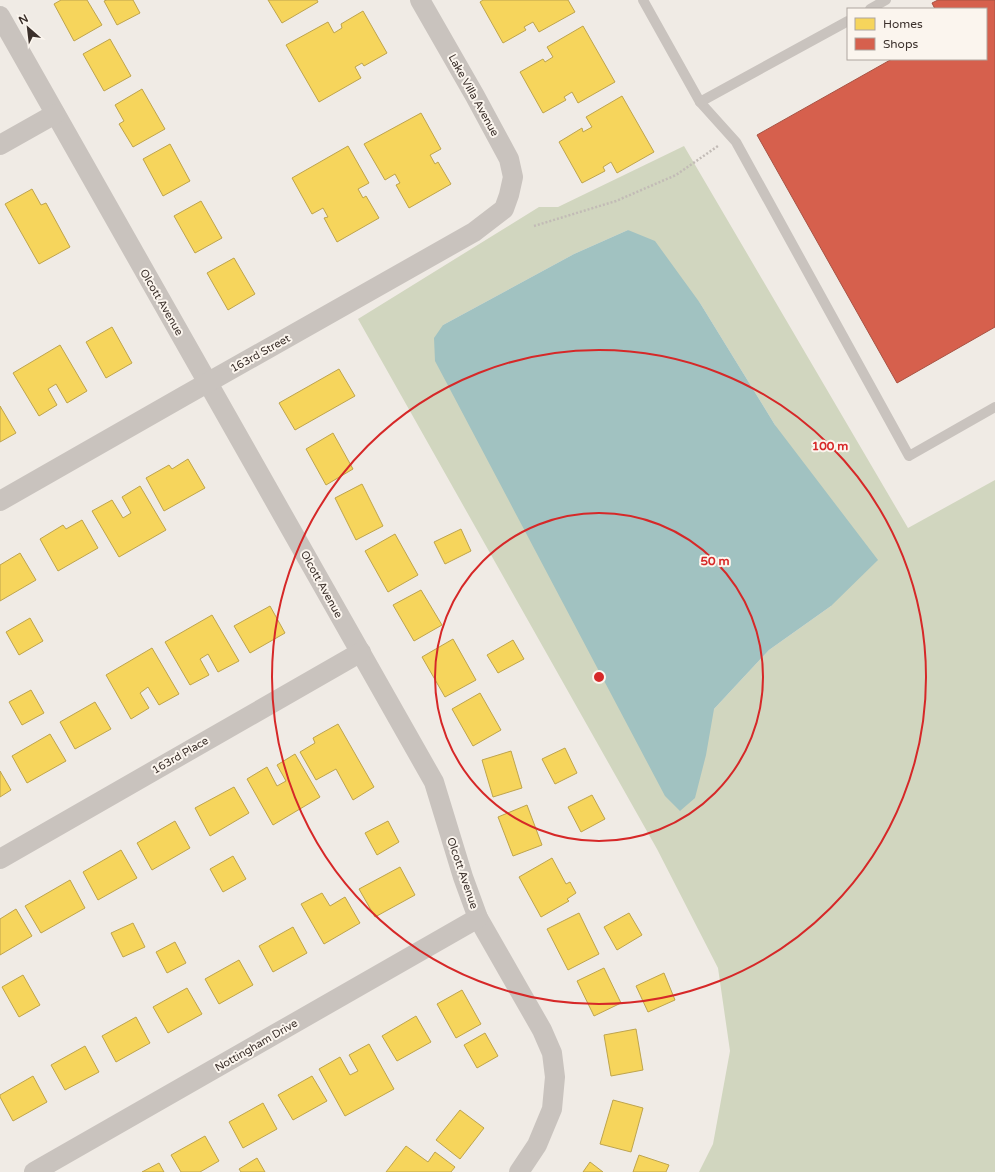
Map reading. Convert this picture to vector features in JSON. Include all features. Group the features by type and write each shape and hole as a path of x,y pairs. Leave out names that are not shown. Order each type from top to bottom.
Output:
{"street":[{"name":"Lake Villa Avenue","path":"420,0 509,159 513,177 509,195"},
{"name":"Olcott Avenue","path":"0,16 434,782 462,877 478,918 542,1030 552,1053 555,1076 552,1109 537,1145 519,1172"},
{"path":"0,145 55,114"},
{"name":"163rd Street","path":"0,501 474,232 504,209 509,195"},
{"name":"163rd Place","path":"0,859 361,652"},
{"name":"Nottingham Drive","path":"34,1172 478,918"}],"lane":[{"path":"643,0 700,102 740,149 909,456 995,407"},
{"path":"872,8 886,0"},
{"path":"700,102 847,22"}],"path":[{"path":"534,226 616,201 676,175 731,137"}],"green space":[{"path":"684,146 908,528 995,480 995,1172 699,1172 713,1144 730,1051 718,968 657,849 358,319 539,207 558,207","holes":["628,230 700,303 775,425 831,606 769,650 714,709 443,325 574,254"]}],"water":[{"path":"628,230 655,241 700,303 775,425 878,560 831,606 769,650 714,709 706,755 695,798 680,811 665,796 435,361 434,338 443,325 574,254"}],"building: Homes":[{"path":"61,0 87,0 102,25 74,41 54,4"},
{"path":"133,0 140,13 117,25 104,1"},
{"path":"268,0 317,0 318,2 282,23"},
{"path":"483,0 568,0 575,12 539,32 533,22 524,27 526,30 503,43 480,2"},
{"path":"363,11 387,53 364,66 362,63 355,67 361,78 319,102 286,45 328,22 334,33 342,28 341,24"},
{"path":"583,26 615,82 578,103 572,92 564,97 566,100 543,113 520,72 543,59 545,62 553,57 547,47"},
{"path":"110,39 131,76 104,91 83,54"},
{"path":"142,89 165,129 133,147 119,124 124,121 115,105"},
{"path":"622,96 654,152 617,173 611,162 603,167 605,171 582,183 559,142 582,128 583,132 592,127 586,117"},
{"path":"421,113 441,149 430,155 435,164 438,162 451,184 409,208 396,185 400,183 395,174 385,180 364,144"},
{"path":"170,144 190,181 163,196 143,159"},
{"path":"348,146 369,183 358,189 363,198 366,196 379,218 337,242 324,218 328,217 323,208 312,214 292,178"},
{"path":"32,189 41,205 46,203 70,247 39,264 5,204"},
{"path":"201,201 222,238 195,253 174,216"},
{"path":"234,258 255,294 228,310 207,273"},
{"path":"112,327 132,363 106,378 86,342"},
{"path":"60,345 87,391 67,403 56,384 48,389 57,405 39,416 13,373"},
{"path":"339,369 355,396 295,430 279,403"},
{"path":"0,406 16,433 0,442"},
{"path":"333,433 353,469 326,485 306,449"},
{"path":"188,459 205,488 164,511 146,478 169,465 172,469"},
{"path":"362,484 383,526 356,540 335,498"},
{"path":"140,486 166,530 119,557 92,511 112,500 123,518 131,513 122,497"},
{"path":"82,520 98,548 58,571 40,539 63,525 66,529"},
{"path":"461,529 471,551 445,564 434,542"},
{"path":"395,534 418,575 388,592 365,551"},
{"path":"20,553 36,580 0,601 0,565"},
{"path":"421,590 442,625 414,641 393,605"},
{"path":"270,606 285,633 250,653 234,626"},
{"path":"212,615 239,661 218,672 208,654 200,659 209,675 190,685 165,642"},
{"path":"30,618 43,641 19,655 6,632"},
{"path":"453,639 476,680 445,697 422,657"},
{"path":"513,640 524,659 498,673 487,655"},
{"path":"152,648 179,694 159,705 148,687 140,693 149,708 131,719 106,675"},
{"path":"31,690 44,713 22,725 9,702"},
{"path":"480,693 501,730 473,746 452,709"},
{"path":"95,702 111,729 75,749 60,722"},
{"path":"338,724 374,787 353,800 336,769 316,780 300,752 315,743 313,738"},
{"path":"50,734 66,761 27,783 12,756"},
{"path":"565,748 577,773 555,784 542,759"},
{"path":"511,751 522,788 493,797 482,760"},
{"path":"295,754 320,797 273,825 247,779 267,767 277,786 286,781 277,765"},
{"path":"0,771 11,790 0,797"},
{"path":"234,787 249,813 210,836 195,808"},
{"path":"592,795 605,819 581,832 568,807"},
{"path":"527,805 542,845 513,856 498,817"},
{"path":"175,821 190,848 152,870 137,843"},
{"path":"388,821 399,842 377,855 365,833"},
{"path":"121,850 137,878 98,900 83,872"},
{"path":"233,856 246,879 223,892 210,869"},
{"path":"552,858 566,884 570,882 576,893 567,899 569,901 541,917 519,877"},
{"path":"400,867 415,895 375,917 359,889"},
{"path":"70,880 85,908 41,933 25,906"},
{"path":"322,893 330,906 345,897 360,923 324,944 301,904"},
{"path":"16,909 32,936 0,955 0,919"},
{"path":"579,913 599,954 568,970 547,929"},
{"path":"629,913 642,935 617,950 604,927"},
{"path":"133,923 145,947 123,957 111,933"},
{"path":"293,927 307,953 273,972 259,946"},
{"path":"175,942 186,963 167,973 156,952"},
{"path":"239,960 253,985 219,1004 205,979"},
{"path":"604,968 621,1003 594,1016 577,981"},
{"path":"664,973 675,1000 648,1012 636,986"},
{"path":"23,975 40,1005 19,1017 2,987"},
{"path":"187,988 202,1014 168,1033 153,1007"},
{"path":"462,990 481,1024 456,1038 437,1004"},
{"path":"416,1016 431,1042 397,1061 382,1036"},
{"path":"136,1017 150,1043 116,1062 102,1036"},
{"path":"636,1029 643,1070 611,1076 604,1035"},
{"path":"485,1033 498,1056 477,1068 464,1045"},
{"path":"369,1044 394,1089 345,1116 319,1069 340,1057 350,1075 358,1071 349,1055"},
{"path":"85,1046 99,1072 65,1090 51,1065"},
{"path":"33,1076 47,1102 13,1121 0,1095"},
{"path":"312,1076 327,1101 293,1120 278,1095"},
{"path":"613,1100 643,1108 631,1152 600,1144"},
{"path":"263,1103 277,1129 243,1148 229,1122"},
{"path":"460,1110 484,1128 460,1159 436,1140"},
{"path":"205,1136 219,1161 200,1172 181,1172 171,1155"},
{"path":"406,1146 428,1162 435,1152 455,1167 451,1172 386,1172"},
{"path":"639,1155 669,1165 666,1172 633,1172"},
{"path":"257,1158 265,1172 241,1172 239,1169"},
{"path":"590,1162 603,1172 583,1172"},
{"path":"159,1163 164,1172 142,1172"}],"building: Shops":[{"path":"938,0 995,0 995,327 897,383 757,135 890,60 987,60 987,8 934,8 932,3"}]}
